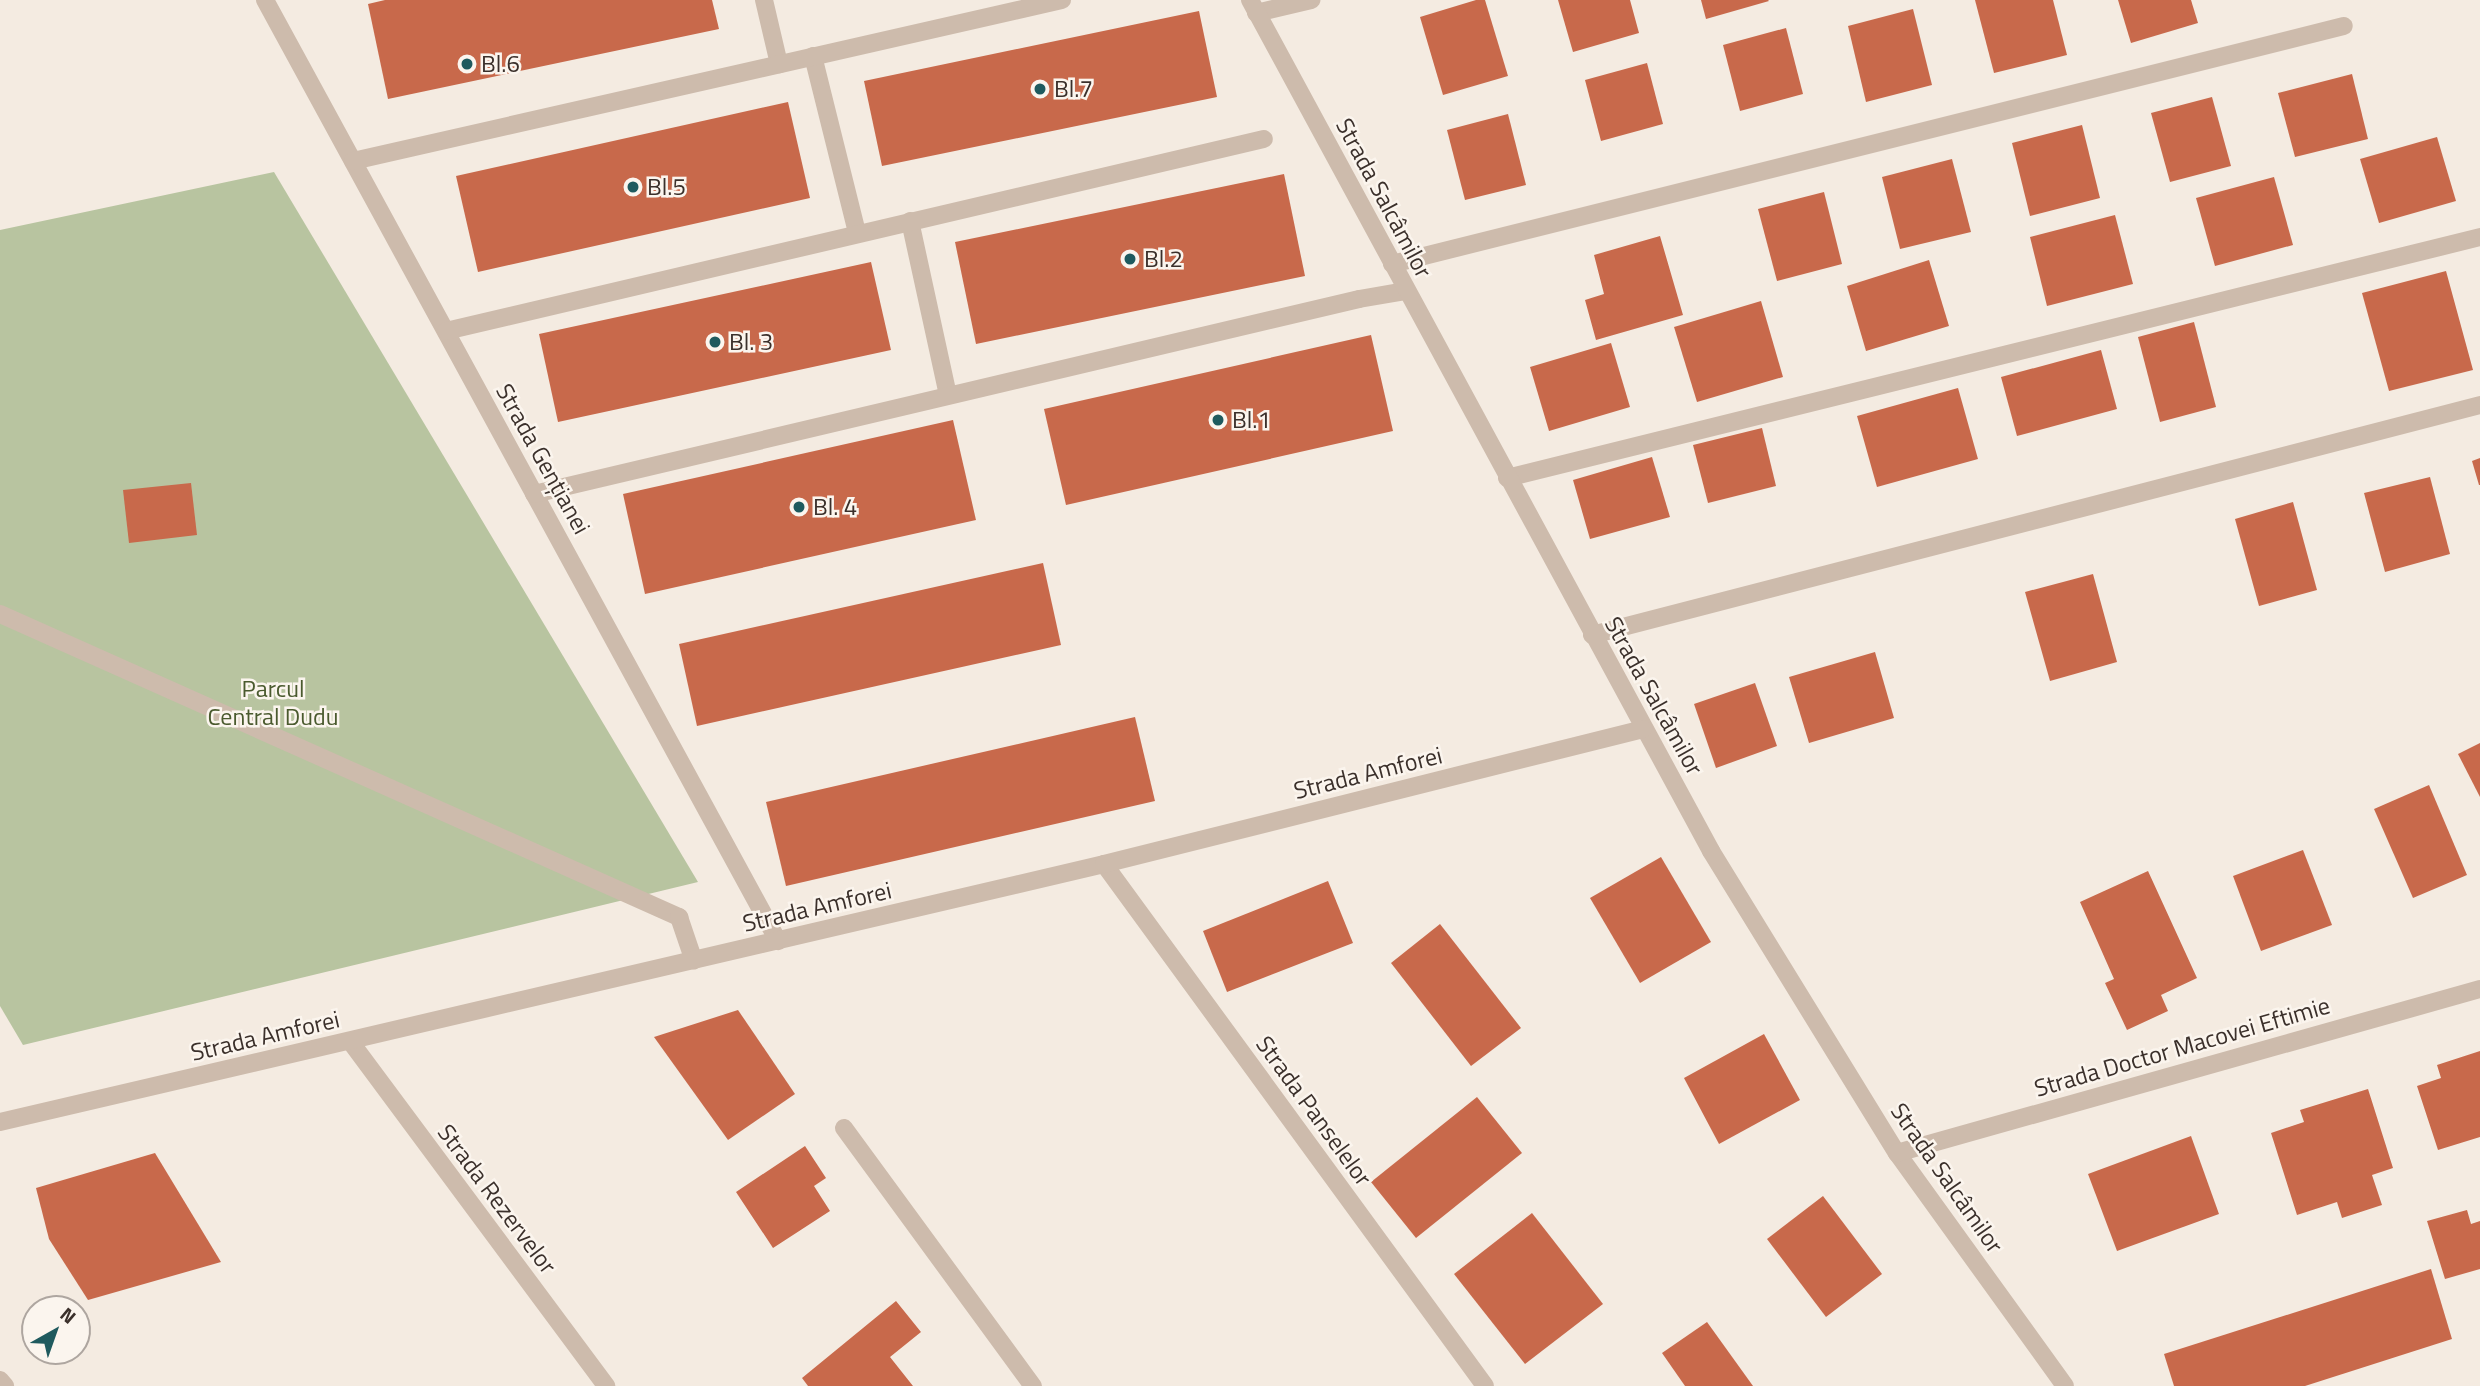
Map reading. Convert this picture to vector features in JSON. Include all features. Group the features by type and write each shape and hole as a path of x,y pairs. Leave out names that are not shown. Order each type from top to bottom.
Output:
{"street":[{"name":"Strada Gențianei","path":"265,0 778,941"},
{"path":"764,0 779,64"},
{"path":"353,161 1062,0"},
{"path":"1253,6 1311,0"},
{"name":"Strada Salcâmilor","path":"1253,6 1643,729 1786,976 1897,1153 2065,1386"},
{"path":"1392,264 2344,26"},
{"path":"813,55 858,233"},
{"path":"446,331 1264,139"},
{"path":"911,221 948,395"},
{"path":"1507,478 2480,237"},
{"path":"534,494 1406,290"},
{"path":"1592,635 2480,405"},
{"path":"0,614 679,917 694,961"},
{"name":"Strada Amforei","path":"0,1122 1104,864 1643,729"},
{"name":"Strada Panselelor","path":"1104,864 1485,1386"},
{"name":"Strada Doctor Macovei Eftimie","path":"1897,1153 2480,989"},
{"name":"Strada Rezervelor","path":"350,1041 606,1386"},
{"path":"844,1128 1033,1386"},
{"path":"0,1380 5,1386"}],"green space":[{"name":"Parcul Central Dudu","path":"274,172 698,882 23,1045 0,1006 0,230"}],"building":[{"name":"Bl.6","path":"385,0 712,0 719,29 388,99 368,4"},
{"path":"1476,0 1485,0 1508,76 1443,95 1420,17"},
{"path":"1558,0 1630,0 1639,33 1573,52"},
{"path":"1701,0 1768,0 1769,1 1706,19"},
{"path":"1975,0 2053,0 2067,55 1994,73"},
{"path":"2118,0 2191,0 2198,23 2131,43"},
{"path":"1913,9 1932,85 1866,102 1848,26"},
{"name":"Bl.7","path":"1199,11 1217,97 882,166 864,81"},
{"path":"1786,28 1803,94 1740,111 1723,45"},
{"path":"1647,63 1663,124 1601,141 1585,80"},
{"path":"2352,74 2368,139 2295,157 2278,93"},
{"path":"2212,97 2231,166 2170,182 2151,113"},
{"name":"Bl.5","path":"788,102 810,198 478,272 456,176"},
{"path":"1508,114 1526,185 1465,200 1447,130"},
{"path":"2082,125 2100,198 2030,216 2012,143"},
{"path":"2437,137 2456,201 2379,223 2360,159"},
{"path":"1952,159 1971,232 1900,249 1882,177"},
{"name":"Bl.2","path":"1284,174 1305,276 976,344 955,242"},
{"path":"2274,177 2293,245 2215,266 2196,198"},
{"path":"1824,192 1842,264 1777,281 1758,209"},
{"path":"2115,215 2133,284 2047,306 2030,237"},
{"path":"1660,236 1683,315 1596,340 1585,300 1604,294 1594,255"},
{"path":"1929,260 1949,326 1866,351 1847,286"},
{"name":"Bl. 3","path":"871,262 891,350 558,422 539,334"},
{"path":"2446,271 2473,370 2389,391 2362,293"},
{"path":"1761,301 1783,377 1697,402 1674,327"},
{"path":"2194,322 2216,407 2160,422 2138,337"},
{"name":"Bl.1","path":"1371,335 1393,431 1066,505 1044,409"},
{"path":"1611,343 1630,407 1549,431 1530,367"},
{"path":"2101,350 2117,409 2017,436 2001,377"},
{"path":"1958,388 1978,459 1877,487 1857,416"},
{"name":"Bl. 4","path":"953,420 976,520 645,594 623,494"},
{"path":"1762,428 1776,486 1708,503 1693,445"},
{"path":"1652,457 1670,517 1590,539 1573,480"},
{"path":"2480,458 2480,485 2479,485 2472,461"},
{"path":"2430,477 2450,554 2385,572 2364,493"},
{"path":"191,483 197,535 129,543 123,490"},
{"path":"2293,502 2317,590 2259,606 2235,519"},
{"path":"1043,563 1061,645 697,726 679,644"},
{"path":"2093,574 2117,662 2050,681 2025,592"},
{"path":"1875,652 1894,718 1809,743 1789,677"},
{"path":"1755,683 1777,746 1716,768 1694,704"},
{"path":"1135,717 1155,801 786,886 766,802"},
{"path":"2480,743 2480,797 2458,754"},
{"path":"2429,785 2467,875 2413,898 2374,809"},
{"path":"2303,850 2332,925 2261,951 2233,876"},
{"path":"1661,857 1711,942 1640,983 1590,898"},
{"path":"2148,871 2197,978 2161,995 2168,1011 2127,1030 2105,983 2114,979 2080,902"},
{"path":"1328,881 1353,943 1227,992 1203,931"},
{"path":"1440,924 1521,1028 1471,1066 1391,963"},
{"path":"738,1010 795,1094 728,1140 654,1037"},
{"path":"1764,1034 1800,1100 1719,1144 1684,1078"},
{"path":"2480,1051 2480,1137 2438,1150 2417,1086 2441,1078 2437,1065"},
{"path":"2368,1089 2393,1168 2372,1175 2382,1205 2342,1218 2337,1202 2297,1215 2271,1133 2304,1122 2300,1110"},
{"path":"1477,1097 1522,1153 1416,1238 1371,1182"},
{"path":"2191,1136 2219,1214 2117,1251 2088,1174"},
{"path":"805,1146 826,1178 814,1186 830,1211 773,1248 736,1192"},
{"path":"155,1153 221,1262 91,1299 91,1295 85,1295 49,1239 36,1188"},
{"path":"1823,1196 1882,1274 1826,1317 1767,1239"},
{"path":"2467,1210 2471,1224 2480,1221 2480,1269 2445,1279 2427,1221"},
{"path":"1532,1213 1603,1304 1525,1364 1454,1274"},
{"path":"2431,1269 2452,1339 2305,1386 2174,1386 2164,1354"},
{"path":"896,1301 921,1332 890,1357 913,1386 808,1386 802,1378"},
{"path":"1707,1322 1753,1386 1685,1386 1662,1353"}],"place":[{"name":"Bl.6","path":"467,64"},
{"name":"Bl.7","path":"1040,89"},
{"name":"Bl.5","path":"633,187"},
{"name":"Bl.2","path":"1130,259"},
{"name":"Bl. 3","path":"715,342"},
{"name":"Bl.1","path":"1218,420"},
{"name":"Bl. 4","path":"799,507"}]}
